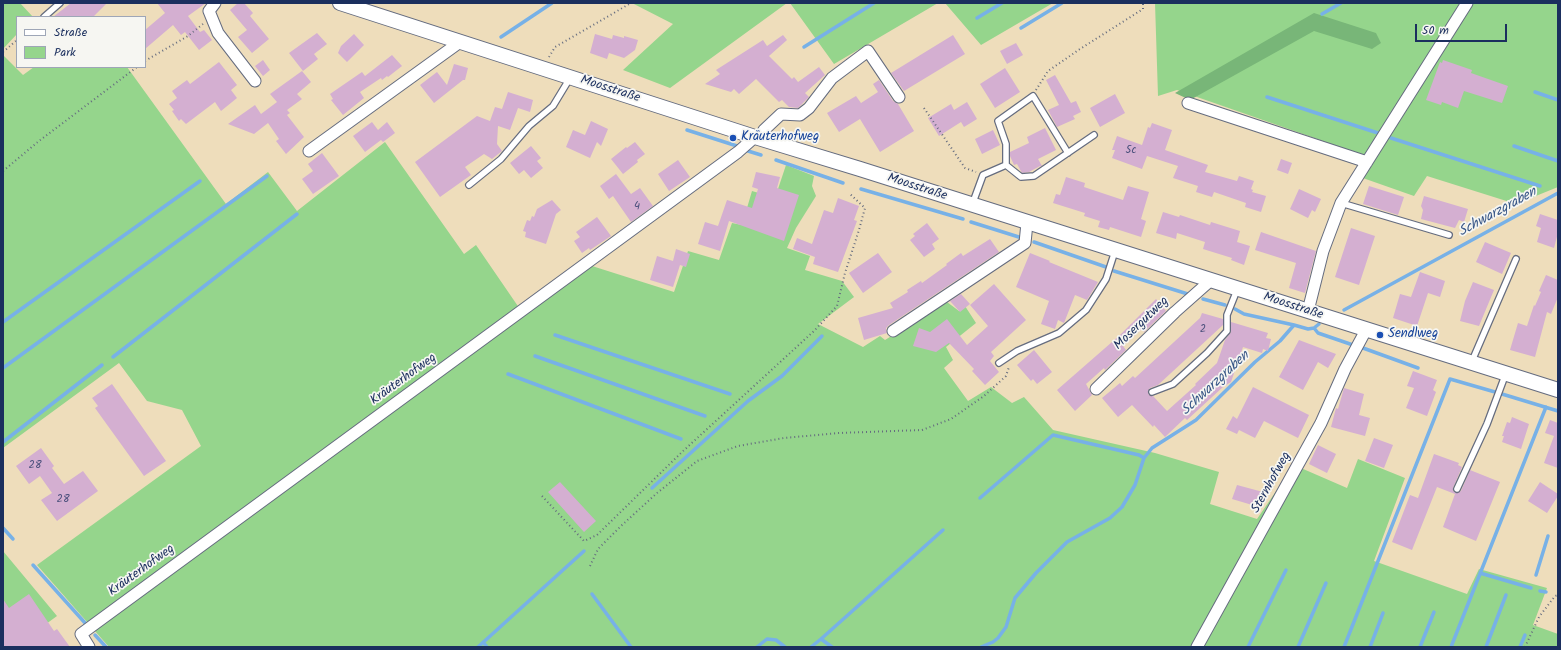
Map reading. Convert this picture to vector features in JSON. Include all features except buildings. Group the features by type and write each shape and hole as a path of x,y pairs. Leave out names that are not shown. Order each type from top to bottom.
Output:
{"street":[{"path":"215,3 209,12 218,33 255,81"},
{"path":"1308,312 1323,251 1342,203 1366,162 1467,3"},
{"name":"Moosstraße","path":"345,4 757,138 1558,390"},
{"path":"309,151 460,42"},
{"path":"757,138 780,114 800,114 809,108 832,78 868,51 899,97"},
{"path":"1188,103 1366,162"},
{"name":"Kräuterhofweg","path":"89,647 81,634 757,138"},
{"path":"894,331 1025,243 1027,223"},
{"name":"Mosergutweg","path":"1096,389 1174,312 1210,281"},
{"name":"Sternhofweg","path":"1197,647 1321,423 1345,369 1366,330"}],"lane":[{"path":"45,16 60,3"},
{"path":"469,185 501,159 529,126 553,106 570,77"},
{"path":"1006,165 1006,144 998,121 1033,96 1068,153"},
{"path":"1006,165 1021,177 1034,176 1094,135"},
{"path":"972,205 983,175 1006,165"},
{"path":"1342,203 1449,235"},
{"path":"999,363 1015,353 1059,333 1086,310 1106,279 1115,251"},
{"path":"1472,362 1516,259"},
{"path":"1152,392 1173,384 1207,353 1227,331 1227,315 1238,289"},
{"path":"1457,489 1487,424 1506,373"}],"path":[{"path":"545,69 548,59 555,47 631,3"},
{"path":"1033,96 1048,71 1080,48 1144,9 1143,3"},
{"path":"146,60 188,36 211,17"},
{"path":"3,52 16,41"},
{"path":"3,171 46,136 136,68"},
{"path":"924,108 965,168 983,175"},
{"path":"542,496 584,541 597,534 682,452 814,331 838,306 845,274 859,230 864,208 850,194"},
{"path":"590,566 598,549 621,526 657,493 697,461 738,446 784,438 839,433 922,430 951,419 984,396 1006,376 1015,353"},
{"path":"1525,647 1539,617 1555,596 1558,595"}],"green space":[{"path":"3,3 20,3 32,16 16,16 16,35 3,49"},
{"path":"632,3 787,3 670,88 623,70 673,24"},
{"path":"790,3 938,3 834,64"},
{"path":"945,3 1053,3 981,45"},
{"path":"1155,3 1558,3 1558,187 1516,204 1427,176 1414,196 1360,177 1374,161 1363,155 1177,90 1158,96"},
{"path":"1314,13 1376,33 1381,43 1372,49 1314,31 1190,100 1175,93"},
{"path":"3,55 23,75 33,68 128,68 226,204 268,172 297,211 385,142 464,254 476,245 524,315 592,266 674,292 688,251 719,260 732,223 742,225 752,191 775,198 786,165 814,176 812,186 816,196 796,228 787,248 810,256 805,270 842,281 854,297 818,324 863,347 880,336 885,340 947,302 959,311 965,306 976,323 946,347 953,360 944,368 968,401 991,387 1012,403 1024,397 1053,430 1155,453 1219,472 1210,504 1257,519 1294,465 1347,488 1358,459 1405,478 1374,561 1467,594 1479,569 1547,588 1533,625 1558,634 1558,647 109,647 37,565 201,446 182,410 147,401 119,363 3,448"},
{"path":"3,551 57,616 31,635 3,611"}],"waterway":[{"path":"501,37 552,3"},
{"path":"804,47 874,3"},
{"path":"977,18 1002,3"},
{"path":"1021,28 1062,3"},
{"path":"1322,14 1341,3"},
{"path":"1535,92 1558,100"},
{"path":"1267,97 1381,134"},
{"path":"687,130 737,146"},
{"path":"1391,138 1540,186"},
{"path":"1514,146 1558,161"},
{"path":"748,151 761,155"},
{"path":"776,160 843,183"},
{"path":"3,368 267,176"},
{"path":"3,322 200,181"},
{"path":"861,189 963,219"},
{"name":"Schwarzgraben","path":"1344,310 1558,193"},
{"path":"113,357 297,214"},
{"path":"971,222 1022,238"},
{"path":"1034,242 1106,267"},
{"path":"1114,271 1191,295"},
{"path":"1203,299 1225,305"},
{"path":"1235,309 1244,314 1294,325"},
{"name":"Schwarzgraben","path":"981,647 998,638 1006,627 1015,598 1036,573 1067,542 1110,518 1122,507 1135,485 1144,458 1152,448 1196,420 1255,362 1280,341 1294,325 1308,329 1314,328 1319,324"},
{"path":"1314,328 1318,333 1353,345"},
{"path":"555,335 730,394"},
{"path":"652,488 748,401 782,376 822,336"},
{"path":"1363,348 1418,368"},
{"path":"535,356 705,416"},
{"path":"3,442 102,365"},
{"path":"508,374 681,439"},
{"path":"1450,379 1495,392"},
{"path":"1344,647 1450,379"},
{"path":"1502,394 1558,411"},
{"path":"1451,647 1546,407"},
{"path":"980,498 1053,435 1139,455 1144,458"},
{"path":"3,528 13,539"},
{"path":"821,639 943,530"},
{"path":"1536,575 1548,536"},
{"path":"478,647 584,551"},
{"path":"33,565 86,624"},
{"path":"1248,647 1286,570"},
{"path":"1480,573 1531,588"},
{"path":"1298,647 1326,583"},
{"path":"1540,591 1546,592"},
{"path":"592,594 631,647"},
{"path":"1486,647 1506,595"},
{"path":"1420,647 1434,612"},
{"path":"1370,647 1383,613"},
{"path":"95,635 106,647"},
{"path":"1520,647 1525,635"},
{"name":"Schwarzgraben","path":"757,647 767,639 776,640 785,647"},
{"name":"Schwarzgraben","path":"811,647 821,639 832,647"},
{"path":"483,642 487,647"}],"place":[{"name":"Kräuterhofweg","path":"733,138"},
{"name":"Sendlweg","path":"1380,335"}]}
